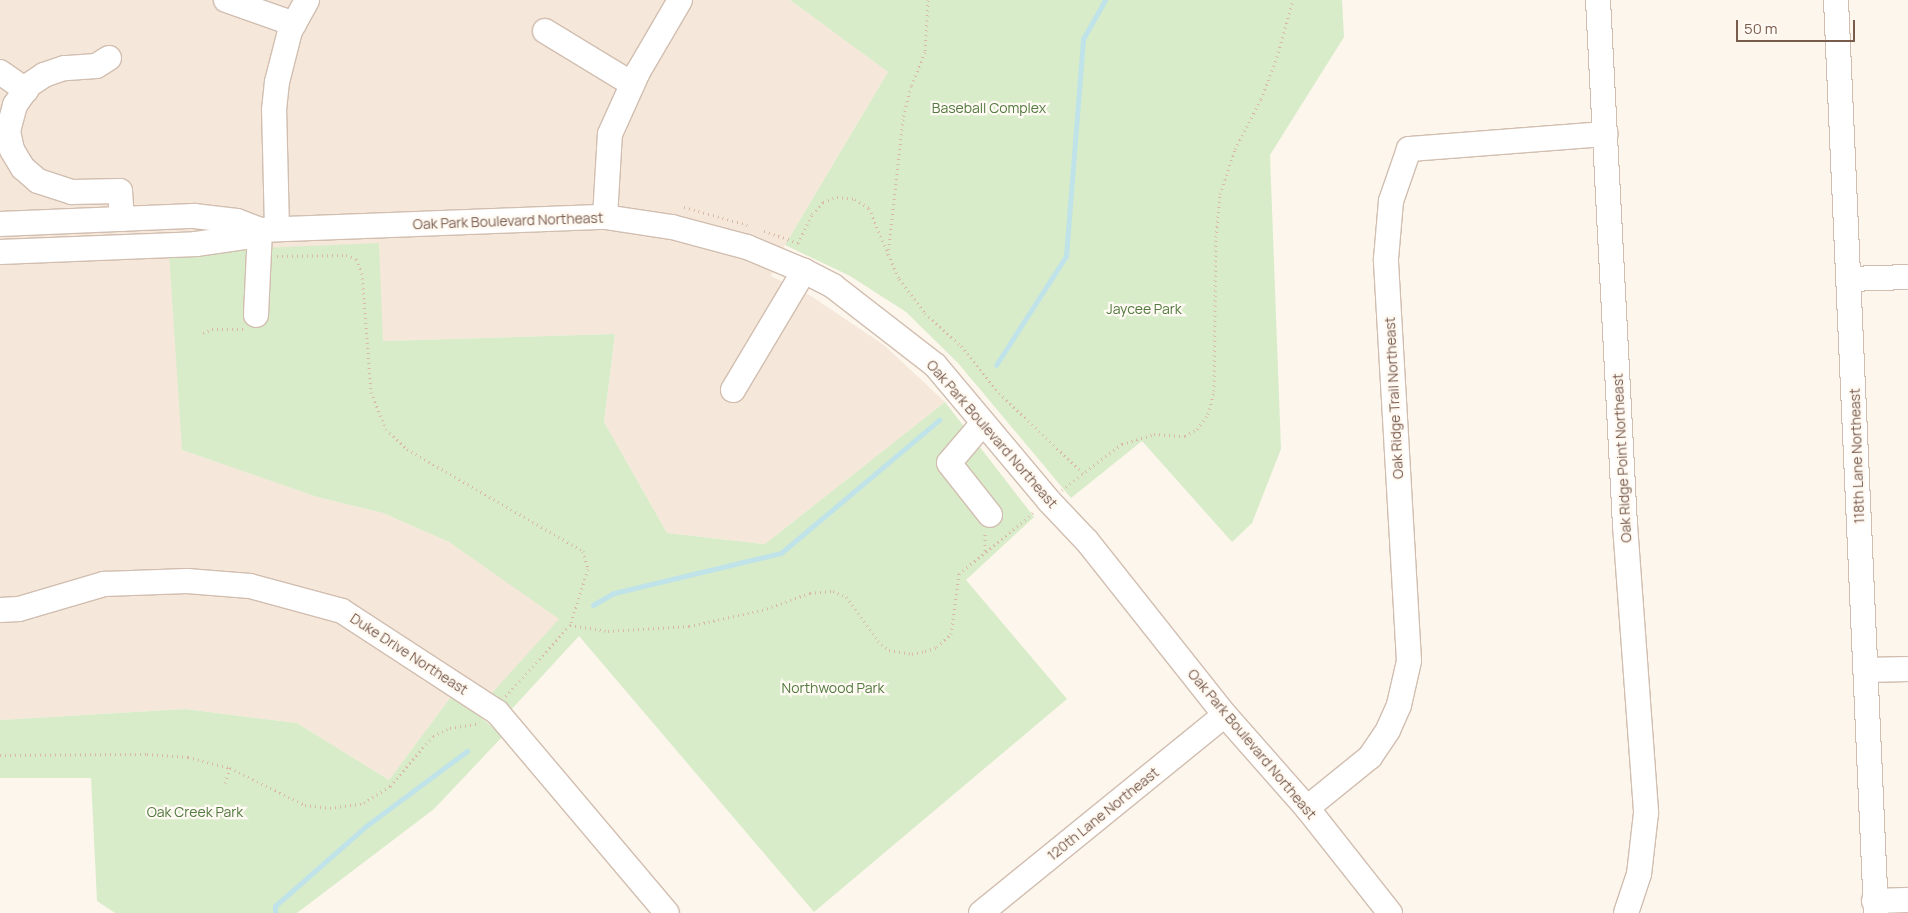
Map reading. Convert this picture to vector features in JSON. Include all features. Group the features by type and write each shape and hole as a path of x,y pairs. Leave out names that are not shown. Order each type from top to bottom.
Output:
{"street":[{"path":"226,0 294,24"},
{"path":"256,315 268,230 277,82 294,24 306,0"},
{"path":"605,217 610,134 632,84 680,0"},
{"name":"Oak Ridge Point Northeast","path":"1598,0 1625,526 1646,813 1639,874 1626,913"},
{"name":"118th Lane Northeast","path":"1836,0 1850,279 1875,907"},
{"path":"545,32 632,84"},
{"path":"109,58 96,66 64,68 44,75 26,90 15,105 8,131 12,150 24,168 38,181 54,189 72,192 120,191 122,219"},
{"path":"0,72 26,90"},
{"name":"Oak Ridge Trail Northeast","path":"1307,808 1370,757 1388,730 1399,705 1409,660 1386,259 1390,201 1409,149 1605,134"},
{"name":"Oak Park Boulevard Northeast","path":"0,224 194,216 237,221 268,230"},
{"name":"Oak Park Boulevard Northeast","path":"0,252 196,244 246,237 268,230 605,217 688,231 747,247 804,271 833,286 935,365 983,423 1087,541 1225,715 1307,808 1388,912"},
{"path":"733,390 804,271"},
{"path":"1850,279 1908,277"},
{"path":"983,423 949,463 990,515"},
{"name":"Duke Drive Northeast","path":"0,610 19,609 104,584 188,581 250,586 342,611 493,709 668,913"},
{"path":"1866,670 1908,669"},
{"name":"120th Lane Northeast","path":"981,913 1225,715"},
{"path":"1875,907 1908,900"}],"path":[{"path":"888,254 903,119 911,86 925,52 928,0"},
{"path":"1060,492 1122,444 1140,436 1185,436 1197,429 1208,414 1214,390 1216,237 1220,194 1235,149 1261,98 1277,57 1293,0"},
{"path":"798,243 812,214 823,202 837,197 856,199 869,208 899,279 925,313 961,346 999,392 1083,474"},
{"path":"0,755 147,754 188,757 230,768 305,805 330,808 359,804 390,786 433,736 450,728 483,722 570,625 588,569 584,551 407,449 386,429 371,392 362,273 356,259 333,254"},
{"path":"203,333 212,330 252,329 256,315"},
{"path":"570,625 608,631 689,626 762,610 810,593 833,591 846,597 878,641 889,650 912,654 925,651 937,647 951,634 959,574 1034,512"},
{"path":"225,783 230,768"}],"shaded area":[{"path":"0,0 790,0 888,72 785,245 771,276 811,296 884,345 945,402 765,544 667,533 604,422 615,334 383,341 182,450 317,497 383,513 449,542 560,619 490,695 453,694 389,780 297,723 185,709 0,720"}],"green space":[{"path":"790,0 1342,0 1344,37 1270,155 1281,449 1252,523 1232,542 1142,441 1071,498 958,363 906,312 850,276 785,245 888,72"},
{"name":"Northwood Park","path":"379,243 383,341 615,334 604,422 667,533 765,544 945,402 1034,517 966,580 1067,699 814,912 579,636 509,712 490,695 559,619 449,542 383,513 317,497 182,450 169,252"},
{"name":"Oak Creek Park","path":"453,694 503,736 434,809 297,913 115,913 97,901 91,778 0,778 0,720 185,709 297,723 389,780"}],"waterway":[{"path":"996,365 1066,256 1083,39 1105,0"},
{"path":"593,605 614,593 781,553 939,420"},
{"path":"275,913 275,906 366,826 467,751"}],"park label":[{"name":"Baseball Complex","path":"989,108"},
{"name":"Jaycee Park","path":"1144,309"}]}
